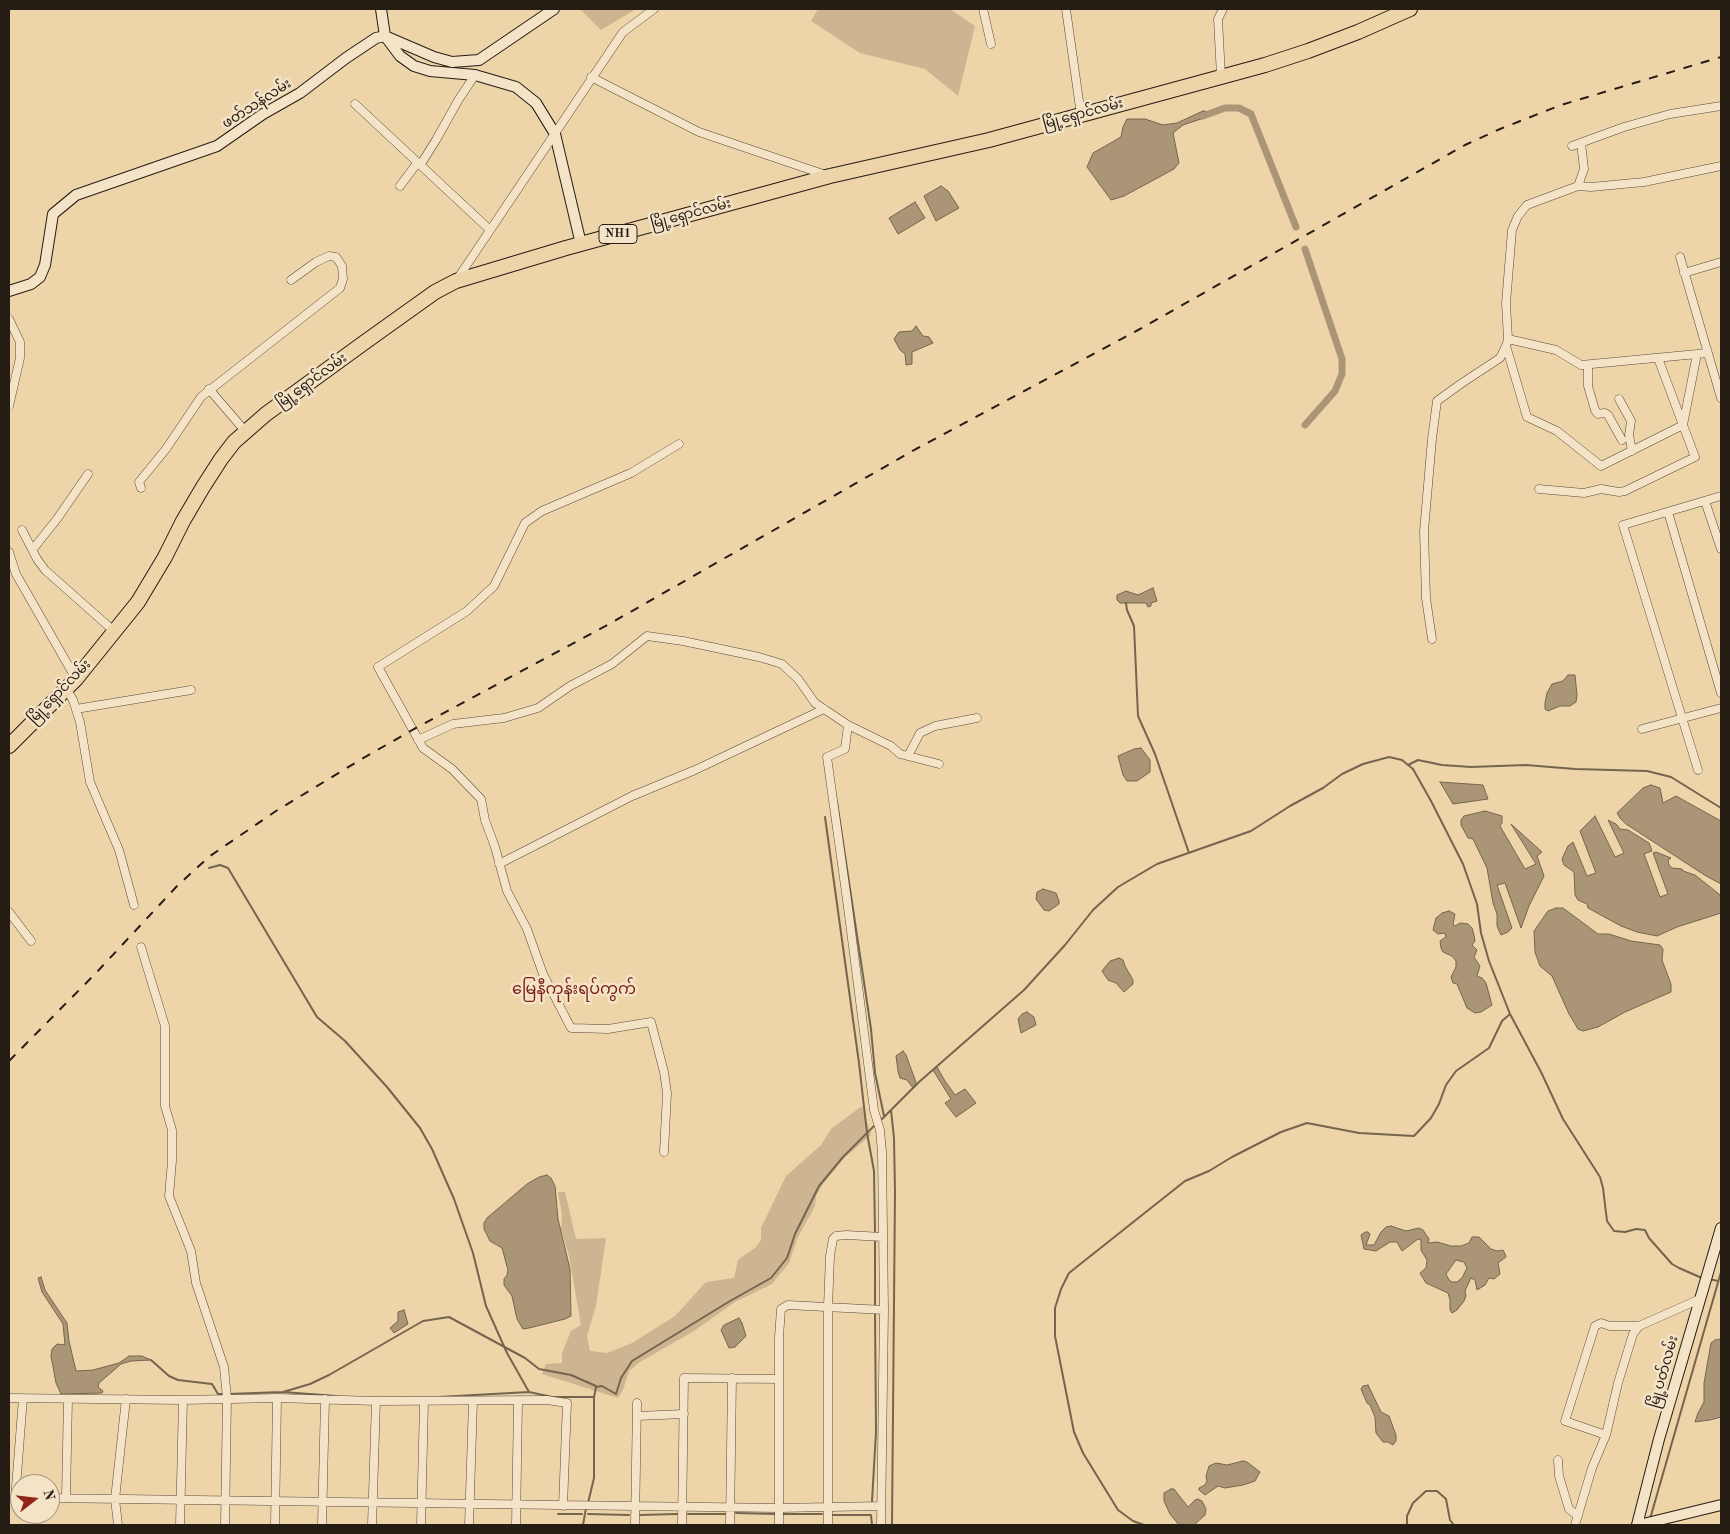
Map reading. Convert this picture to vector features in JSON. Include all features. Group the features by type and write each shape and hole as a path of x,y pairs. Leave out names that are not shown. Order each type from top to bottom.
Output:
{"highway":[{"name":"မြို့ရှောင်လမ်း","path":"9,746 71,684 138,602 220,459 234,442 373,336 435,292 456,281 581,244 830,176 989,140 1265,65 1358,32 1410,9"}],"street":[{"path":"381,9 385,36 400,56 414,66 430,71 476,75 516,87 536,103 555,134 581,244"},
{"path":"385,36 434,57 452,62 479,60 554,9"},
{"path":"456,281 623,32 654,9"},
{"path":"983,9 991,44"},
{"path":"1066,9 1082,115"},
{"path":"1221,76 1218,19 1222,9"},
{"name":"ဖတ်သန်လမ်း","path":"9,291 31,284 40,277 45,264 53,214 76,194 217,146 263,114 300,93 376,38 385,36"},
{"path":"400,186 436,140 459,99 476,75"},
{"path":"591,78 699,132 830,176"},
{"path":"355,104 490,230"},
{"path":"1572,146 1624,127 1670,114 1721,106"},
{"path":"1578,186 1584,168 1581,143"},
{"path":"1683,425 1601,466 1573,445 1562,434 1527,417 1507,342 1506,303 1512,230 1518,216 1527,205 1578,186 1591,187 1644,182 1721,166"},
{"path":"141,488 139,482 166,449 201,397 340,288 343,280 342,266 336,257 329,256 316,262 291,280"},
{"path":"1680,257 1721,398"},
{"path":"1684,273 1721,262"},
{"path":"9,319 18,336 20,350 9,406"},
{"path":"1507,342 1556,350 1581,365 1708,353"},
{"path":"1432,639 1426,598 1424,530 1432,439 1438,401 1462,382 1500,358 1507,342"},
{"path":"1683,425 1697,354"},
{"path":"1539,489 1584,493 1601,489 1618,492 1625,491 1695,457 1658,358"},
{"path":"1588,365 1588,386 1595,410 1598,414 1605,413 1608,415 1622,440"},
{"path":"209,390 246,432"},
{"path":"1619,399 1631,421 1632,425 1628,435 1632,450"},
{"path":"664,1152 667,1093 664,1072 651,1022 608,1029 571,1028 543,974 527,929 507,891 485,820 481,799 452,769 423,748 378,667 466,611 494,586 525,523 542,511 631,473 679,444"},
{"path":"33,549 57,519 88,474"},
{"path":"1698,770 1624,524 1721,496"},
{"path":"1705,501 1721,549"},
{"path":"1668,512 1721,693"},
{"path":"22,530 37,559 46,570 115,632"},
{"path":"9,552 16,574 71,684 80,722 90,782 119,850 134,905"},
{"path":"418,740 453,724 504,718 538,708 570,686 612,664 646,636 683,641 759,657 782,664 798,679 815,703 848,726 891,746 900,754 939,764"},
{"path":"76,709 191,690"},
{"path":"1642,729 1721,708"},
{"path":"499,864 632,796 695,770 824,709"},
{"path":"908,756 920,733 935,726 977,718"},
{"path":"848,726 845,749 826,757 847,900 874,1110 880,1130 882,1152 884,1310 880,1525"},
{"path":"9,912 32,941"},
{"path":"142,946 165,1026 165,1106 172,1130 169,1196 191,1251 196,1283 224,1367 227,1398 225,1525"},
{"name":"မြို့ပတ်လမ်း","path":"1638,1525 1659,1439 1721,1228"},
{"path":"828,1525 828,1307 830,1256 833,1240 836,1236 846,1235 883,1237"},
{"path":"1606,1435 1565,1421 1595,1326 1601,1323 1610,1326 1639,1326 1700,1299"},
{"path":"779,1525 781,1309 788,1305 884,1310"},
{"path":"1575,1525 1592,1468 1606,1435 1618,1383 1633,1334 1639,1326"},
{"path":"682,1525 684,1378 779,1379"},
{"path":"730,1525 732,1378"},
{"path":"9,1398 183,1400 277,1398 518,1402 547,1400 566,1403 563,1506"},
{"path":"17,1474 23,1398"},
{"path":"275,1525 277,1398"},
{"path":"66,1498 68,1399"},
{"path":"118,1525 115,1500 126,1399"},
{"path":"322,1525 325,1399"},
{"path":"180,1525 183,1400"},
{"path":"372,1525 376,1401"},
{"path":"421,1525 424,1401"},
{"path":"469,1525 473,1401"},
{"path":"516,1525 518,1402"},
{"path":"634,1525 637,1404"},
{"path":"637,1416 684,1414"},
{"path":"1558,1460 1559,1476 1569,1509 1578,1516"},
{"path":"60,1498 563,1506 779,1508 880,1506"},
{"path":"1638,1525 1721,1505"}],"shaded area":[{"path":"580,9 636,9 601,30"},
{"path":"818,9 950,9 975,26 958,96 925,69 860,53 811,21"},
{"path":"1203,111 1210,112 1210,116 1183,125 1173,133 1179,163 1174,169 1124,196 1111,200 1087,167 1093,153 1121,137 1127,119 1145,119 1163,125 1177,123"},
{"path":"941,186 948,191 959,208 936,221 924,196"},
{"path":"915,202 925,218 898,234 889,218"},
{"path":"916,326 923,336 929,337 933,343 912,352 912,364 906,365 905,354 900,350 894,339 899,332 912,331"},
{"path":"1153,588 1157,601 1151,603 1151,606 1148,607 1146,603 1120,603 1117,600 1117,595 1126,591 1138,595"},
{"path":"1568,675 1575,675 1576,702 1570,706 1560,706 1548,711 1545,709 1545,703 1547,693 1552,684 1563,681"},
{"path":"1141,748 1150,760 1150,772 1137,781 1127,781 1123,775 1118,756"},
{"path":"1440,782 1483,785 1488,799 1453,804"},
{"path":"1651,785 1660,788 1663,803 1676,796 1721,821 1721,884 1626,824 1620,818 1617,813 1643,788"},
{"path":"1485,811 1502,816 1500,826 1525,869 1536,864 1511,824 1542,852 1537,856 1544,876 1529,906 1521,928 1505,883 1497,885 1512,928 1501,935 1497,926 1497,914 1493,903 1487,868 1473,839 1468,838 1461,825 1461,820 1464,816"},
{"path":"1595,816 1615,857 1624,853 1608,820 1616,824 1620,829 1628,830 1649,843 1652,851 1644,854 1660,897 1668,894 1653,853 1656,852 1671,858 1668,860 1672,868 1682,869 1695,875 1719,894 1721,897 1721,913 1677,927 1657,936 1621,926 1588,908 1587,904 1578,900 1575,895 1574,872 1564,865 1562,859 1568,846 1573,842 1587,876 1596,873 1580,831"},
{"path":"1043,889 1056,893 1059,901 1059,904 1049,911 1044,910 1036,899 1037,892"},
{"path":"1563,908 1598,934 1609,934 1631,941 1660,945 1663,949 1662,960 1671,984 1671,992 1625,1012 1598,1027 1583,1031 1578,1029 1552,976 1540,966 1535,952 1534,931 1548,911"},
{"path":"1449,911 1455,914 1453,924 1455,926 1460,923 1468,924 1472,928 1475,941 1472,945 1477,950 1474,957 1480,966 1477,976 1486,983 1492,1005 1481,1012 1475,1013 1467,1008 1457,984 1453,983 1451,977 1456,967 1456,961 1452,956 1443,952 1441,948 1440,941 1446,937 1445,933 1438,934 1433,930 1436,918 1442,913"},
{"path":"1119,958 1123,960 1133,980 1133,984 1124,992 1116,983 1108,980 1102,971 1110,961"},
{"path":"1027,1012 1034,1017 1036,1025 1021,1033 1018,1019"},
{"path":"903,1051 917,1085 913,1088 907,1080 900,1078 898,1071 896,1056"},
{"path":"937,1067 955,1095 965,1089 976,1103 956,1117 945,1103 951,1099 933,1070"},
{"path":"862,1106 871,1135 844,1158 823,1184 816,1196 815,1206 797,1239 789,1263 772,1284 735,1302 694,1331 640,1362 629,1371 623,1390 618,1398 542,1374 546,1364 562,1363 562,1353 571,1331 581,1325 569,1256 561,1229 562,1215 558,1192 565,1192 576,1239 606,1238 596,1306 587,1336 590,1351 607,1353 632,1343 675,1316 706,1282 734,1278 738,1260 756,1247 761,1240 761,1228 786,1176 821,1145 831,1129"},
{"path":"547,1175 555,1186 558,1219 570,1269 571,1316 523,1329 517,1319 512,1296 504,1285 504,1279 508,1270 502,1248 490,1241 484,1229 484,1223 487,1218 527,1184"},
{"path":"1391,1226 1406,1231 1419,1228 1423,1230 1429,1239 1428,1243 1437,1242 1451,1246 1461,1246 1469,1243 1472,1237 1479,1237 1491,1249 1503,1250 1506,1257 1498,1263 1500,1274 1494,1279 1489,1278 1485,1285 1477,1290 1475,1280 1471,1278 1465,1291 1464,1301 1452,1313 1448,1293 1426,1283 1420,1273 1426,1268 1427,1260 1421,1250 1421,1240 1418,1239 1402,1251 1397,1242 1390,1242 1376,1251 1364,1249 1361,1235 1368,1232 1370,1234 1366,1245 1374,1245 1386,1227","holes":["1456,1260 1464,1262 1467,1268 1462,1278 1457,1282 1449,1280 1446,1274"]},
{"path":"41,1277 45,1290 67,1323 76,1371 93,1370 119,1363 129,1356 142,1356 151,1360 131,1361 121,1364 99,1383 98,1387 103,1391 102,1393 61,1394 56,1383 51,1356 52,1349 57,1344 65,1345 63,1324 42,1292 38,1278"},
{"path":"404,1310 408,1324 394,1333 390,1328 398,1321 398,1312"},
{"path":"739,1318 746,1336 735,1347 729,1348 721,1330 724,1325"},
{"path":"1721,1339 1721,1417 1695,1422 1704,1402 1704,1383 1711,1343"},
{"path":"1368,1385 1381,1412 1389,1416 1396,1435 1396,1441 1393,1445 1383,1442 1376,1433 1375,1417 1361,1389 1363,1386"},
{"path":"1243,1461 1260,1472 1255,1481 1225,1488 1218,1486 1205,1495 1199,1490 1207,1481 1206,1476 1209,1466 1216,1463 1227,1465"},
{"path":"1174,1489 1188,1507 1195,1500 1202,1501 1206,1509 1205,1515 1194,1525 1179,1525 1170,1514 1164,1501 1164,1493"}],"waterway":[{"path":"1203,116 1225,108 1239,108 1251,114 1296,227"},
{"path":"1305,249 1342,359 1342,374 1335,391 1305,425"},
{"path":"1126,603 1134,626 1138,716 1155,754 1189,853"},
{"path":"881,1120 919,1082 1024,990 1065,945 1093,910 1118,887 1157,864 1251,831 1323,788 1342,774 1363,764 1389,757 1402,760 1413,769 1463,864 1477,904 1481,933 1489,961 1510,1014 1541,1072 1563,1119 1600,1177 1607,1221 1614,1231 1645,1230 1649,1238 1672,1264 1702,1278"},
{"path":"1408,765 1418,760 1442,765 1471,767 1526,765 1575,769 1647,771 1671,777 1721,808"},
{"path":"837,802 871,1029 875,1073 884,1116"},
{"path":"825,817 867,1133 874,1171 875,1234"},
{"path":"209,868 220,865 228,868 317,1017 345,1041 387,1087 420,1128 432,1149 454,1199 473,1253 486,1306 507,1353 529,1392"},
{"path":"1144,1525 1133,1521 1118,1510 1083,1453 1074,1432 1055,1336 1055,1308 1069,1273 1185,1181 1209,1171 1281,1132 1307,1123 1359,1133 1414,1136 1431,1118 1446,1085 1456,1071 1489,1048 1502,1021 1510,1014"},
{"path":"891,1110 894,1138 895,1192 892,1525"},
{"path":"438,1397 529,1392 552,1397 594,1397 596,1387 602,1386 616,1394 621,1378 632,1361 771,1278 787,1258 795,1234 819,1186 843,1157 875,1125"},
{"path":"875,1239 875,1306"},
{"path":"1650,1519 1721,1272"},
{"path":"1709,1279 1718,1281"},
{"path":"872,1501 876,1432 875,1311"},
{"path":"228,1394 283,1392 310,1384 423,1321 449,1317 525,1358 539,1369 571,1375 596,1386"},
{"path":"151,1360 169,1376 178,1380 212,1384 218,1394 224,1394"},
{"path":"283,1392 336,1396"},
{"path":"588,1503 594,1478 594,1397"},
{"path":"1407,1525 1407,1516 1413,1503 1426,1491 1437,1491 1446,1499 1450,1520 1454,1525"},
{"path":"583,1525 586,1508"},
{"path":"736,1513 776,1514"},
{"path":"558,1514 582,1514"},
{"path":"588,1514 629,1515"},
{"path":"640,1515 677,1514"},
{"path":"688,1514 725,1514"},
{"path":"781,1514 822,1514"},
{"path":"833,1515 871,1515 872,1525"}],"railway":[{"path":"9,1061 96,973 178,885 210,856 276,811 360,760 611,623 916,449 1140,329 1465,145 1561,105 1721,57"}],"district":[{"name":"မြေနီကုန်းရပ်ကွက်","path":"574,990"}]}
